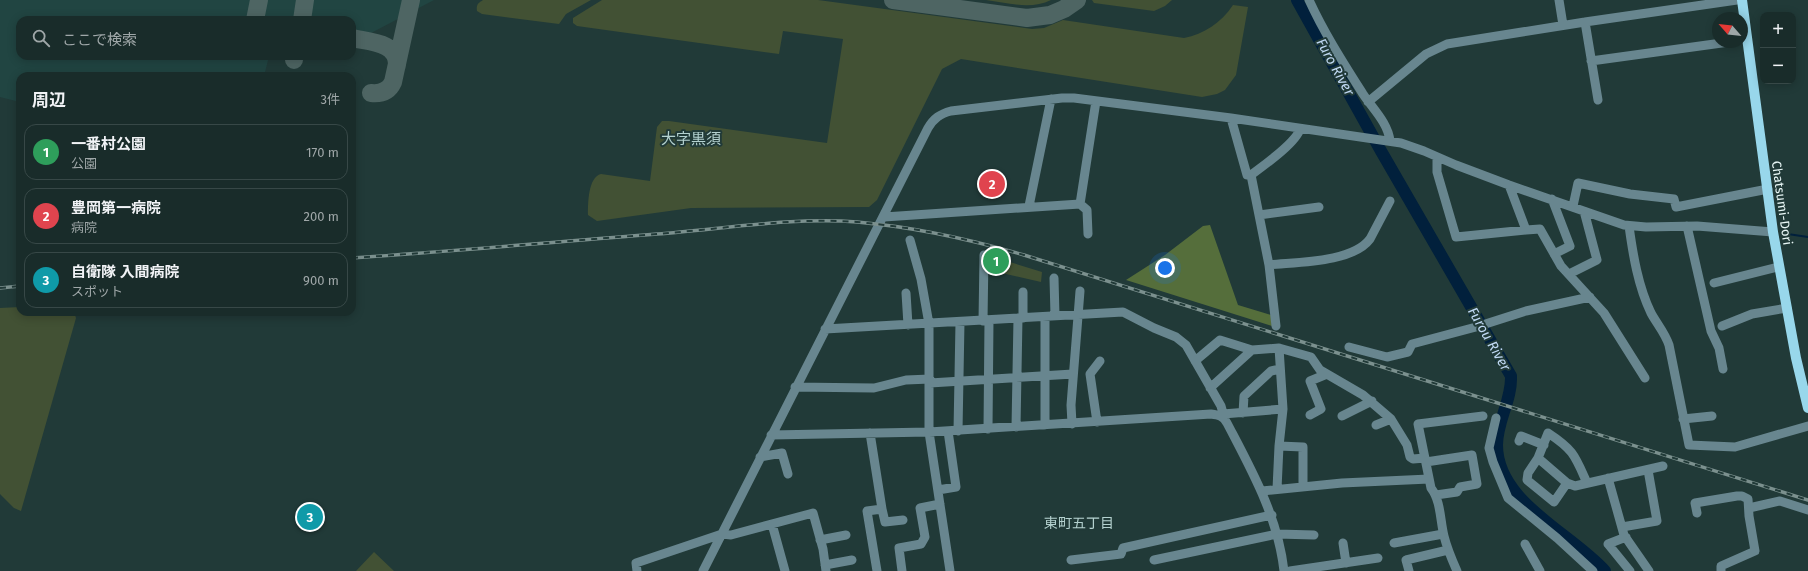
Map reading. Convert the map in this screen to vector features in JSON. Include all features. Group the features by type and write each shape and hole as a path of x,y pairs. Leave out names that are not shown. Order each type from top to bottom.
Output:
{"main road":[{"name":"Chatsumi-Dori","path":"1742,0 1743,12"},
{"name":"Chatsumi-Dori","path":"1745,48 1768,188 1778,267 1805,384 1808,408"}],"street":[{"path":"1309,0 1344,64 1368,102 1389,131 1387,141"},
{"path":"1558,0 1563,25"},
{"path":"1368,102 1426,54 1447,44 1585,22 1680,4 1737,0"},
{"path":"1585,22 1598,100"},
{"path":"1591,61 1712,44"},
{"path":"703,571 795,387 928,128 936,117 951,110 1051,99 1074,98 1231,118 1367,138 1412,146 1509,185 1573,206 1615,223 1646,227 1687,226 1773,232"},
{"path":"1029,206 1051,99"},
{"path":"1080,204 1096,101"},
{"path":"1231,118 1247,175 1271,161 1295,138 1300,129"},
{"path":"1437,157 1437,172 1456,237 1540,229 1561,266 1604,313 1645,378"},
{"path":"1251,174 1269,265 1276,326"},
{"path":"1573,206 1578,183 1630,194 1674,199 1676,207 1768,188"},
{"path":"1509,185 1526,230"},
{"path":"1552,199 1570,246 1554,254"},
{"path":"1269,265 1337,258 1366,244 1390,201"},
{"path":"884,216 1080,204 1087,210 1088,234"},
{"path":"1259,216 1319,207"},
{"path":"1569,274 1597,260 1584,211"},
{"path":"1629,226 1639,280 1651,312 1667,337 1688,445 1735,447 1808,426"},
{"path":"1687,226 1711,331 1719,348 1723,369"},
{"path":"910,240 921,279 929,324 929,432 950,571"},
{"path":"984,255 988,429"},
{"path":"1714,283 1778,267"},
{"path":"1054,278 1055,316"},
{"path":"1072,424 1071,405 1080,291"},
{"path":"1016,427 1020,318 1023,292"},
{"path":"906,293 908,326"},
{"path":"1349,347 1387,357 1408,352 1412,344 1479,326 1526,311 1590,297"},
{"path":"1722,326 1752,314 1787,308"},
{"path":"825,329 908,326 1123,312 1176,337 1186,346 1221,406 1223,416 1262,491 1272,515 1284,571"},
{"path":"1045,317 1045,375 1049,425"},
{"path":"938,490 956,487 953,431 959,380 960,322"},
{"path":"1195,361 1220,340 1252,350 1279,348 1311,357 1320,370 1347,384 1372,401 1391,419 1407,445 1410,457 1413,459 1426,460 1472,455 1477,484 1460,487 1457,492 1436,495"},
{"path":"1277,489 1279,446 1283,409 1279,348"},
{"path":"1210,388 1252,350"},
{"path":"1097,422 1090,374 1100,361"},
{"path":"1243,412 1244,396 1271,371 1280,369"},
{"path":"1310,415 1321,409 1310,381 1327,374"},
{"path":"795,387 874,388 906,380 959,380 1045,375 1091,377"},
{"path":"1342,416 1372,401"},
{"path":"771,435 953,431 1211,414 1223,416 1243,412 1283,409"},
{"path":"1457,571 1448,550 1436,495 1431,488 1418,424 1483,416"},
{"path":"1684,419 1712,416"},
{"path":"1496,418 1489,448 1493,462 1508,498 1557,538 1593,571"},
{"path":"1376,425 1391,419"},
{"path":"870,433 885,522 904,520"},
{"path":"1567,484 1554,502 1527,480 1528,473 1538,458 1548,433 1567,445 1587,483"},
{"path":"1519,441 1521,436 1544,445"},
{"path":"1279,446 1303,447 1303,487"},
{"path":"760,457 782,453 788,474"},
{"path":"1538,458 1567,484 1576,486 1664,466"},
{"path":"1622,527 1657,521 1648,470"},
{"path":"1608,478 1626,537 1649,571"},
{"path":"1262,491 1342,483 1429,479"},
{"path":"1696,513 1695,503 1737,496 1748,498 1755,551 1721,566 1721,571"},
{"path":"1749,508 1780,501 1808,510"},
{"path":"902,571 899,548 922,544 925,537 920,508 940,504"},
{"path":"877,571 867,511 882,509"},
{"path":"637,571 636,563 722,534 731,534 813,513 826,568 852,560"},
{"path":"1071,560 1121,554 1123,548 1272,515"},
{"path":"772,524 785,571"},
{"path":"1157,541 1157,559 1277,534 1314,535"},
{"path":"1394,543 1444,534"},
{"path":"820,540 846,535"},
{"path":"1626,537 1608,544 1630,571"},
{"path":"1343,543 1346,563"},
{"path":"1525,544 1540,571"},
{"path":"1409,571 1406,560 1448,550"},
{"path":"1290,571 1378,558"}],"shaded area":[{"path":"0,0 434,0 356,41 356,16 16,16 16,60 268,60 265,72 16,72 16,101 0,97"}],"green space":[{"path":"483,0 591,0 566,14 559,24 482,14 477,11 477,6"},
{"path":"602,0 818,0 1032,29 1044,28 1063,20 1184,38 1198,34 1212,27 1233,5 1248,7 1236,75 1225,90 1217,94 1202,97 961,59 942,69 877,200 869,207 691,208 597,221 588,215 588,204 593,180 601,174 650,181 657,127 662,121 827,143 843,39 783,31 779,54 577,26 573,23 573,18"},
{"path":"986,0 1051,0 1036,5 1019,5"},
{"path":"1092,0 1172,0 1165,6 1154,11 1094,3"},
{"path":"1210,225 1238,305 1271,315 1272,326 1126,280 1165,255 1203,226"},
{"path":"984,254 1042,272 1041,282 984,269"},
{"path":"16,307 16,316 75,316 76,318 21,511 14,508 0,494 0,308"},
{"path":"374,552 394,571 356,571"}],"waterway":[{"name":"Furou River","path":"1297,0 1381,151 1511,376 1511,385 1499,427 1497,445 1500,465 1509,483 1522,500 1538,515 1591,557 1605,571"},
{"path":"1781,233 1808,237"}],"taxiway":[{"path":"256,16 259,0"},
{"path":"303,16 305,0"},
{"path":"371,93 384,91 389,88 393,82 411,0"},
{"path":"893,0 1027,18 1050,15 1064,9 1077,0"},
{"path":"356,39 374,42 388,47 396,57 397,65"}],"railway":[{"path":"356,258 657,234 783,222 857,222 920,230 1024,255 1808,500"},
{"path":"0,288 16,286"}],"place":[{"name":"豊岡第一病院","path":"992,184"},
{"name":"一番村公園","path":"996,261"},
{"name":"自衛隊 入間病院","path":"310,517"}],"district":[{"name":"大字黒須","path":"691,139"},
{"name":"東町五丁目","path":"1079,523"}],"water label":[{"name":"Furo River","path":"1335,67"}]}
